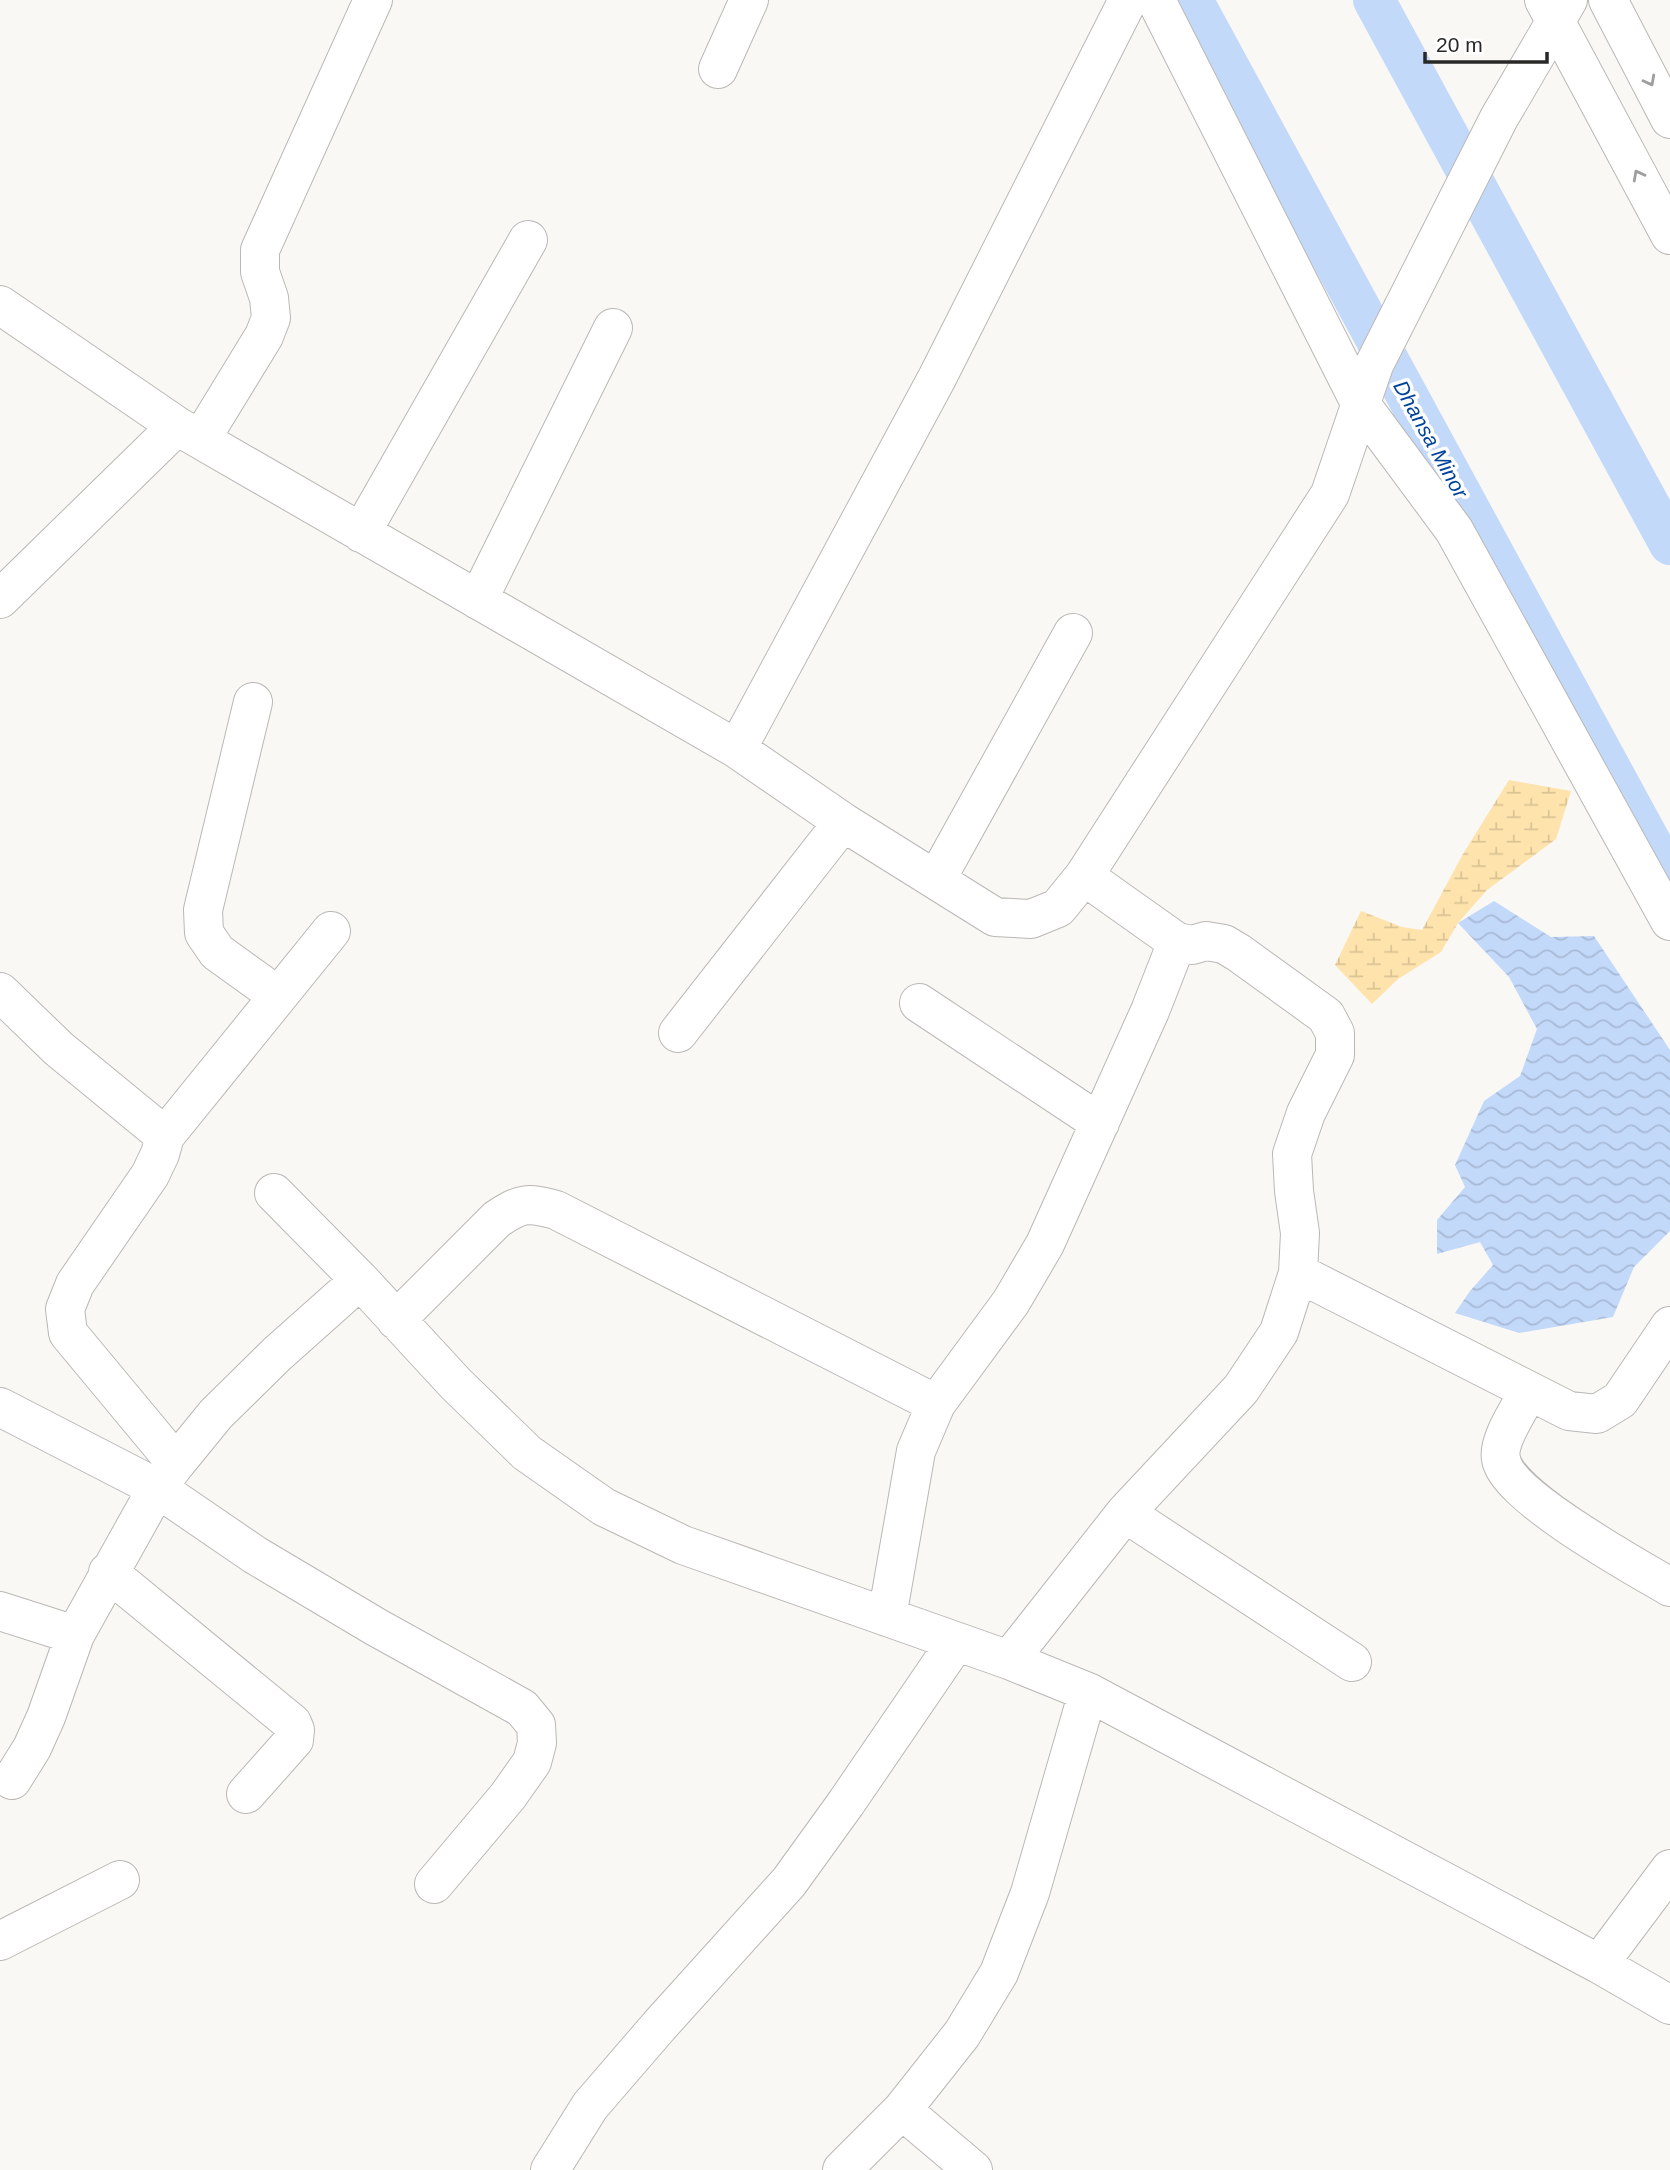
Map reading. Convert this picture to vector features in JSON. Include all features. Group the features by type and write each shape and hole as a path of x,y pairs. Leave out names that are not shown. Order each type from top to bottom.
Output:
{"street":[{"path":"0,599 189,433 264,336 271,318 270,298 260,272 260,250 373,0"},
{"path":"718,69 749,0"},
{"path":"737,749 930,390 1128,0"},
{"path":"1156,0 1360,403 1454,530 1670,921"},
{"path":"1608,0 1670,119"},
{"path":"0,305 189,433 737,749 843,822 995,917 1031,919 1058,908 1084,876 1330,494 1374,365 1556,7"},
{"path":"1556,7 1670,235"},
{"path":"361,533 527,240"},
{"path":"478,600 613,328"},
{"path":"936,880 1073,633"},
{"path":"253,702 204,910 204,933 217,952 278,996"},
{"path":"678,1033 843,822"},
{"path":"1009,1660 1125,1513 1241,1389 1279,1332 1298,1273 1300,1233 1292,1154 1306,1113 1335,1055 1335,1033 1326,1016 1239,953 1223,944 1206,941 1192,945 1177,942 1084,876"},
{"path":"331,930 165,1136 150,1175 75,1284 65,1310 68,1333 167,1476 255,1555 522,1709 536,1725 537,1743 532,1762 508,1796 434,1884"},
{"path":"887,1617 916,1451 936,1404 1011,1302 1045,1244 1150,1011 1177,942"},
{"path":"0,992 59,1049 165,1136"},
{"path":"919,1003 1100,1123"},
{"path":"274,1193 360,1280 456,1384 527,1453 604,1507 683,1545 1009,1660 1088,1692 1599,1964 1670,2005"},
{"path":"397,1320 497,1219 517,1206 536,1204 556,1210 936,1404"},
{"path":"1298,1273 1569,1411 1597,1414 1620,1400 1670,1326"},
{"path":"12,1780 32,1748 75,1635 108,1572 167,1476 216,1414 276,1354 360,1280"},
{"path":"1529,1391 1502,1443 1500,1459 1507,1476 1551,1513 1670,1587"},
{"path":"0,1407 167,1476"},
{"path":"1125,1513 1352,1662"},
{"path":"108,1572 292,1723 295,1730 294,1740 246,1794"},
{"path":"0,1611 75,1635"},
{"path":"550,2170 590,2106 789,1882 956,1642"},
{"path":"842,2170 902,2110 962,2035 999,1973 1030,1893 1088,1692"},
{"path":"1599,1964 1670,1869"},
{"path":"0,1941 120,1880"},
{"path":"902,2110 973,2170"}],"green space":[{"path":"1509,780 1571,791 1556,839 1487,890 1458,923 1441,952 1398,979 1372,1004 1335,965 1361,911 1402,927 1422,930 1463,854"}],"water":[{"path":"1494,901 1551,937 1594,936 1670,1050 1670,1231 1634,1267 1613,1317 1519,1333 1455,1313 1493,1265 1480,1242 1437,1254 1437,1220 1465,1187 1455,1165 1484,1101 1520,1076 1537,1029 1509,977 1458,923"}],"waterway":[{"name":"Dhansa Minor","path":"1192,0 1670,879"},
{"path":"1374,0 1670,544"}]}
